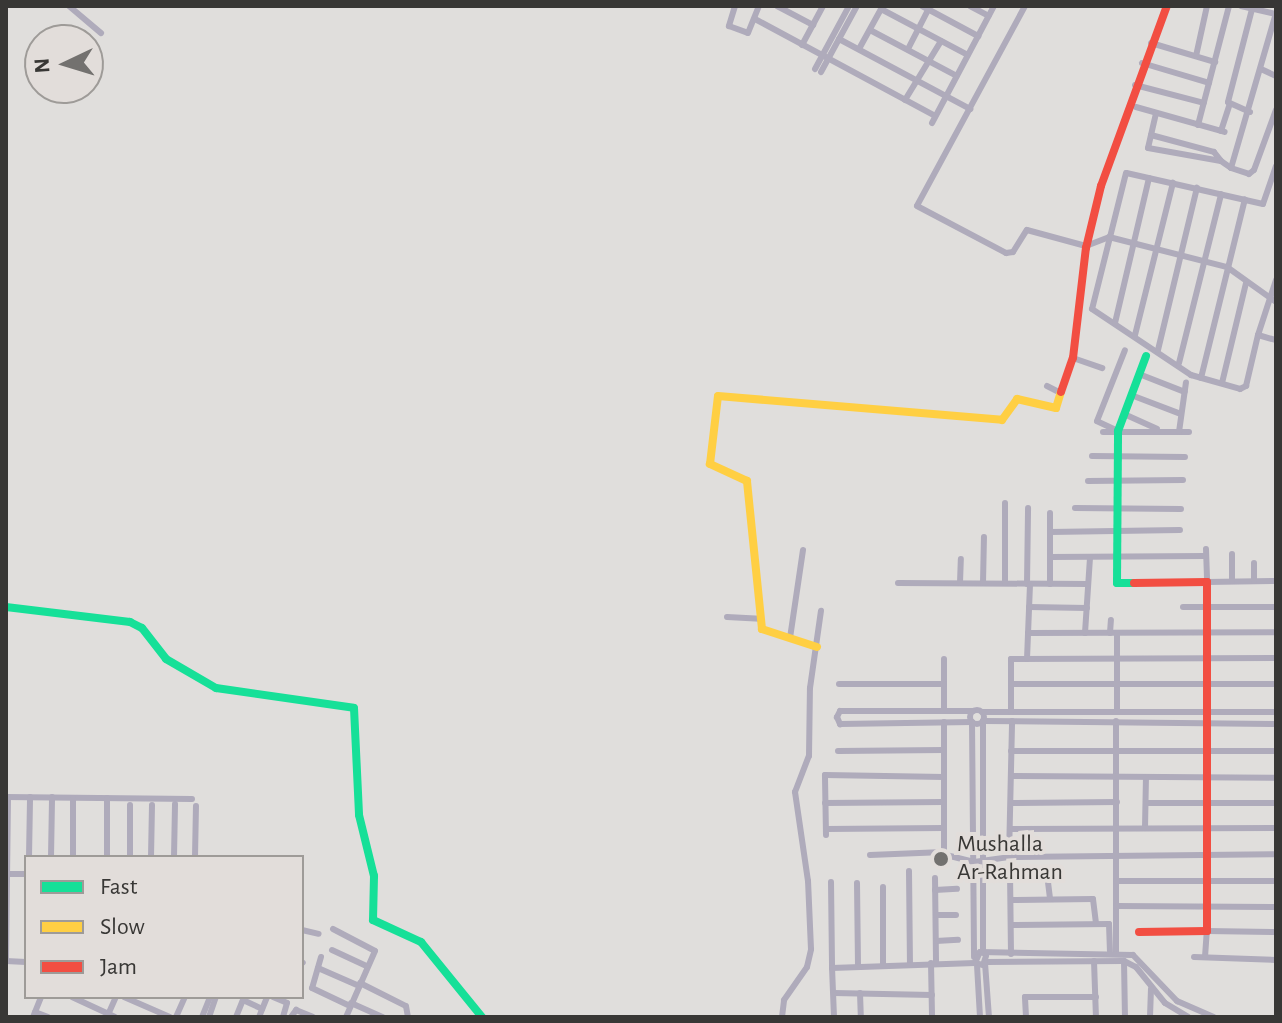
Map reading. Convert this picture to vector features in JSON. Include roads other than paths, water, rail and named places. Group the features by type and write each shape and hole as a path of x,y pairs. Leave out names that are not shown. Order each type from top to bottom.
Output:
{"street":[{"path":"69,6 90,24"},
{"path":"735,6 729,26 748,33 759,6"},
{"path":"777,6 813,25"},
{"path":"802,45 823,6"},
{"path":"818,71 849,6"},
{"path":"825,57 857,6"},
{"path":"970,6 989,16"},
{"path":"755,19 905,100 934,120 994,6"},
{"path":"1025,6 917,206 1006,253 1013,252 1027,230 1086,246 1109,237 1227,267 1276,302"},
{"path":"817,647 765,633 760,619 747,481 710,464 710,432 719,394 1002,420 1017,399 1051,410 1061,393 1073,358 1086,246 1142,63 1167,6"},
{"path":"1196,56 1207,6"},
{"path":"1198,125 1229,6"},
{"path":"1231,168 1250,112 1276,13 1241,6"},
{"path":"908,49 927,7 978,36"},
{"path":"859,49 882,8 968,55"},
{"path":"1136,107 1223,132 1252,9"},
{"path":"870,30 957,76"},
{"path":"839,39 970,109"},
{"path":"905,100 941,41"},
{"path":"1151,43 1215,62"},
{"path":"1142,63 1209,83"},
{"path":"1261,69 1276,76"},
{"path":"1135,85 1204,103"},
{"path":"1229,106 1250,112"},
{"path":"1151,135 1214,152 1231,168 1254,170 1276,110"},
{"path":"1156,114 1148,150 1221,161"},
{"path":"1276,166 1267,201 1125,175 1092,309 1201,378 1245,387 1267,297 1276,280"},
{"path":"1115,323 1149,178"},
{"path":"1135,335 1173,183"},
{"path":"1158,350 1197,188"},
{"path":"1179,363 1221,194"},
{"path":"1201,378 1245,199"},
{"path":"1222,383 1246,283"},
{"path":"1258,335 1276,340"},
{"path":"1118,431 1097,421 1125,350"},
{"path":"1146,356 1118,431 1117,583 1276,581"},
{"path":"1073,358 1102,368"},
{"path":"1139,374 1185,392"},
{"path":"1179,432 1186,382"},
{"path":"1047,386 1061,393"},
{"path":"1131,395 1181,414"},
{"path":"1124,414 1163,431"},
{"path":"1103,432 1189,432"},
{"path":"1092,456 1185,457"},
{"path":"1088,481 1183,480"},
{"path":"1005,503 1005,583"},
{"path":"1027,659 1028,508"},
{"path":"1075,508 1181,509"},
{"path":"1050,513 1050,584"},
{"path":"1050,532 1180,530"},
{"path":"983,583 984,537"},
{"path":"790,638 803,550"},
{"path":"1050,557 1206,552 1205,957"},
{"path":"1232,554 1232,581"},
{"path":"1085,633 1090,557"},
{"path":"960,583 961,559"},
{"path":"1254,563 1254,581"},
{"path":"898,583 1088,584"},
{"path":"6,607 130,622 142,628 166,659 216,688 354,708 359,815 374,882 373,920 421,942 482,1017"},
{"path":"1029,607 1087,608"},
{"path":"1183,607 1276,607"},
{"path":"782,1017 784,1000 807,967 811,933 795,792 809,756 810,688 821,611"},
{"path":"727,617 760,619"},
{"path":"1111,620 1117,660 1117,710"},
{"path":"1132,623 1132,633"},
{"path":"1028,633 1132,633 1154,630 1276,632"},
{"path":"1011,712 1011,659 1276,658"},
{"path":"944,659 944,711"},
{"path":"839,684 944,684"},
{"path":"1011,684 1276,684"},
{"path":"1276,712 840,711 837,717 840,724 983,721 1276,724"},
{"path":"973,711 974,876 989,1017"},
{"path":"980,1017 982,712"},
{"path":"1021,712 1021,721"},
{"path":"1009,857 1012,721"},
{"path":"1113,951 1117,854 1116,721"},
{"path":"942,854 944,722"},
{"path":"838,751 944,750"},
{"path":"1011,751 1276,751"},
{"path":"971,773 982,773"},
{"path":"944,777 825,775 826,832 944,828"},
{"path":"1011,776 1276,778"},
{"path":"1145,828 1146,777"},
{"path":"6,961 7,797 194,802 195,855"},
{"path":"29,855 30,797"},
{"path":"51,855 52,797"},
{"path":"73,798 73,855"},
{"path":"107,798 107,855"},
{"path":"825,803 944,802"},
{"path":"1011,803 1117,802"},
{"path":"1146,803 1276,803"},
{"path":"174,855 175,804"},
{"path":"130,805 130,855"},
{"path":"151,855 152,805"},
{"path":"1011,829 1276,828"},
{"path":"870,855 942,854 983,868 1009,857 1276,854"},
{"path":"909,871 910,964"},
{"path":"1011,954 1010,876 1049,875 1050,899"},
{"path":"932,1017 935,878"},
{"path":"1116,881 1276,881"},
{"path":"831,882 834,1017"},
{"path":"857,883 858,967"},
{"path":"883,887 883,966"},
{"path":"935,890 957,889"},
{"path":"1011,900 1094,899 1096,924"},
{"path":"1116,906 1276,907"},
{"path":"936,915 956,915"},
{"path":"1011,925 1110,925 1113,951"},
{"path":"333,929 374,948 346,1017"},
{"path":"304,930 319,934"},
{"path":"811,933 831,932"},
{"path":"1139,932 1276,932"},
{"path":"936,941 958,940"},
{"path":"332,950 367,966"},
{"path":"832,968 1094,957 1113,951 1133,955 1177,1001 1214,1017"},
{"path":"981,960 1011,954 1124,961 1136,967 1176,1014 1188,1017"},
{"path":"321,957 312,988 383,1017"},
{"path":"1094,957 1096,1017"},
{"path":"1194,957 1276,960"},
{"path":"1124,961 1125,1017"},
{"path":"318,968 406,1006 408,1017"},
{"path":"1150,1017 1152,988"},
{"path":"834,993 932,995"},
{"path":"860,993 861,1017"},
{"path":"1026,1017 1025,997 1096,997"},
{"path":"76,999 110,1016"},
{"path":"129,999 170,1017"},
{"path":"236,1017 244,999 260,1013"},
{"path":"276,999 287,1003 283,1017"},
{"path":"979,999 988,999"},
{"path":"1176,1014 1177,1001"},
{"path":"291,1017 297,1010 313,1017"},
{"path":"34,1014 48,1017"}],"place":[{"name":"Mushalla Ar-Rahman","path":"941,859"}]}
